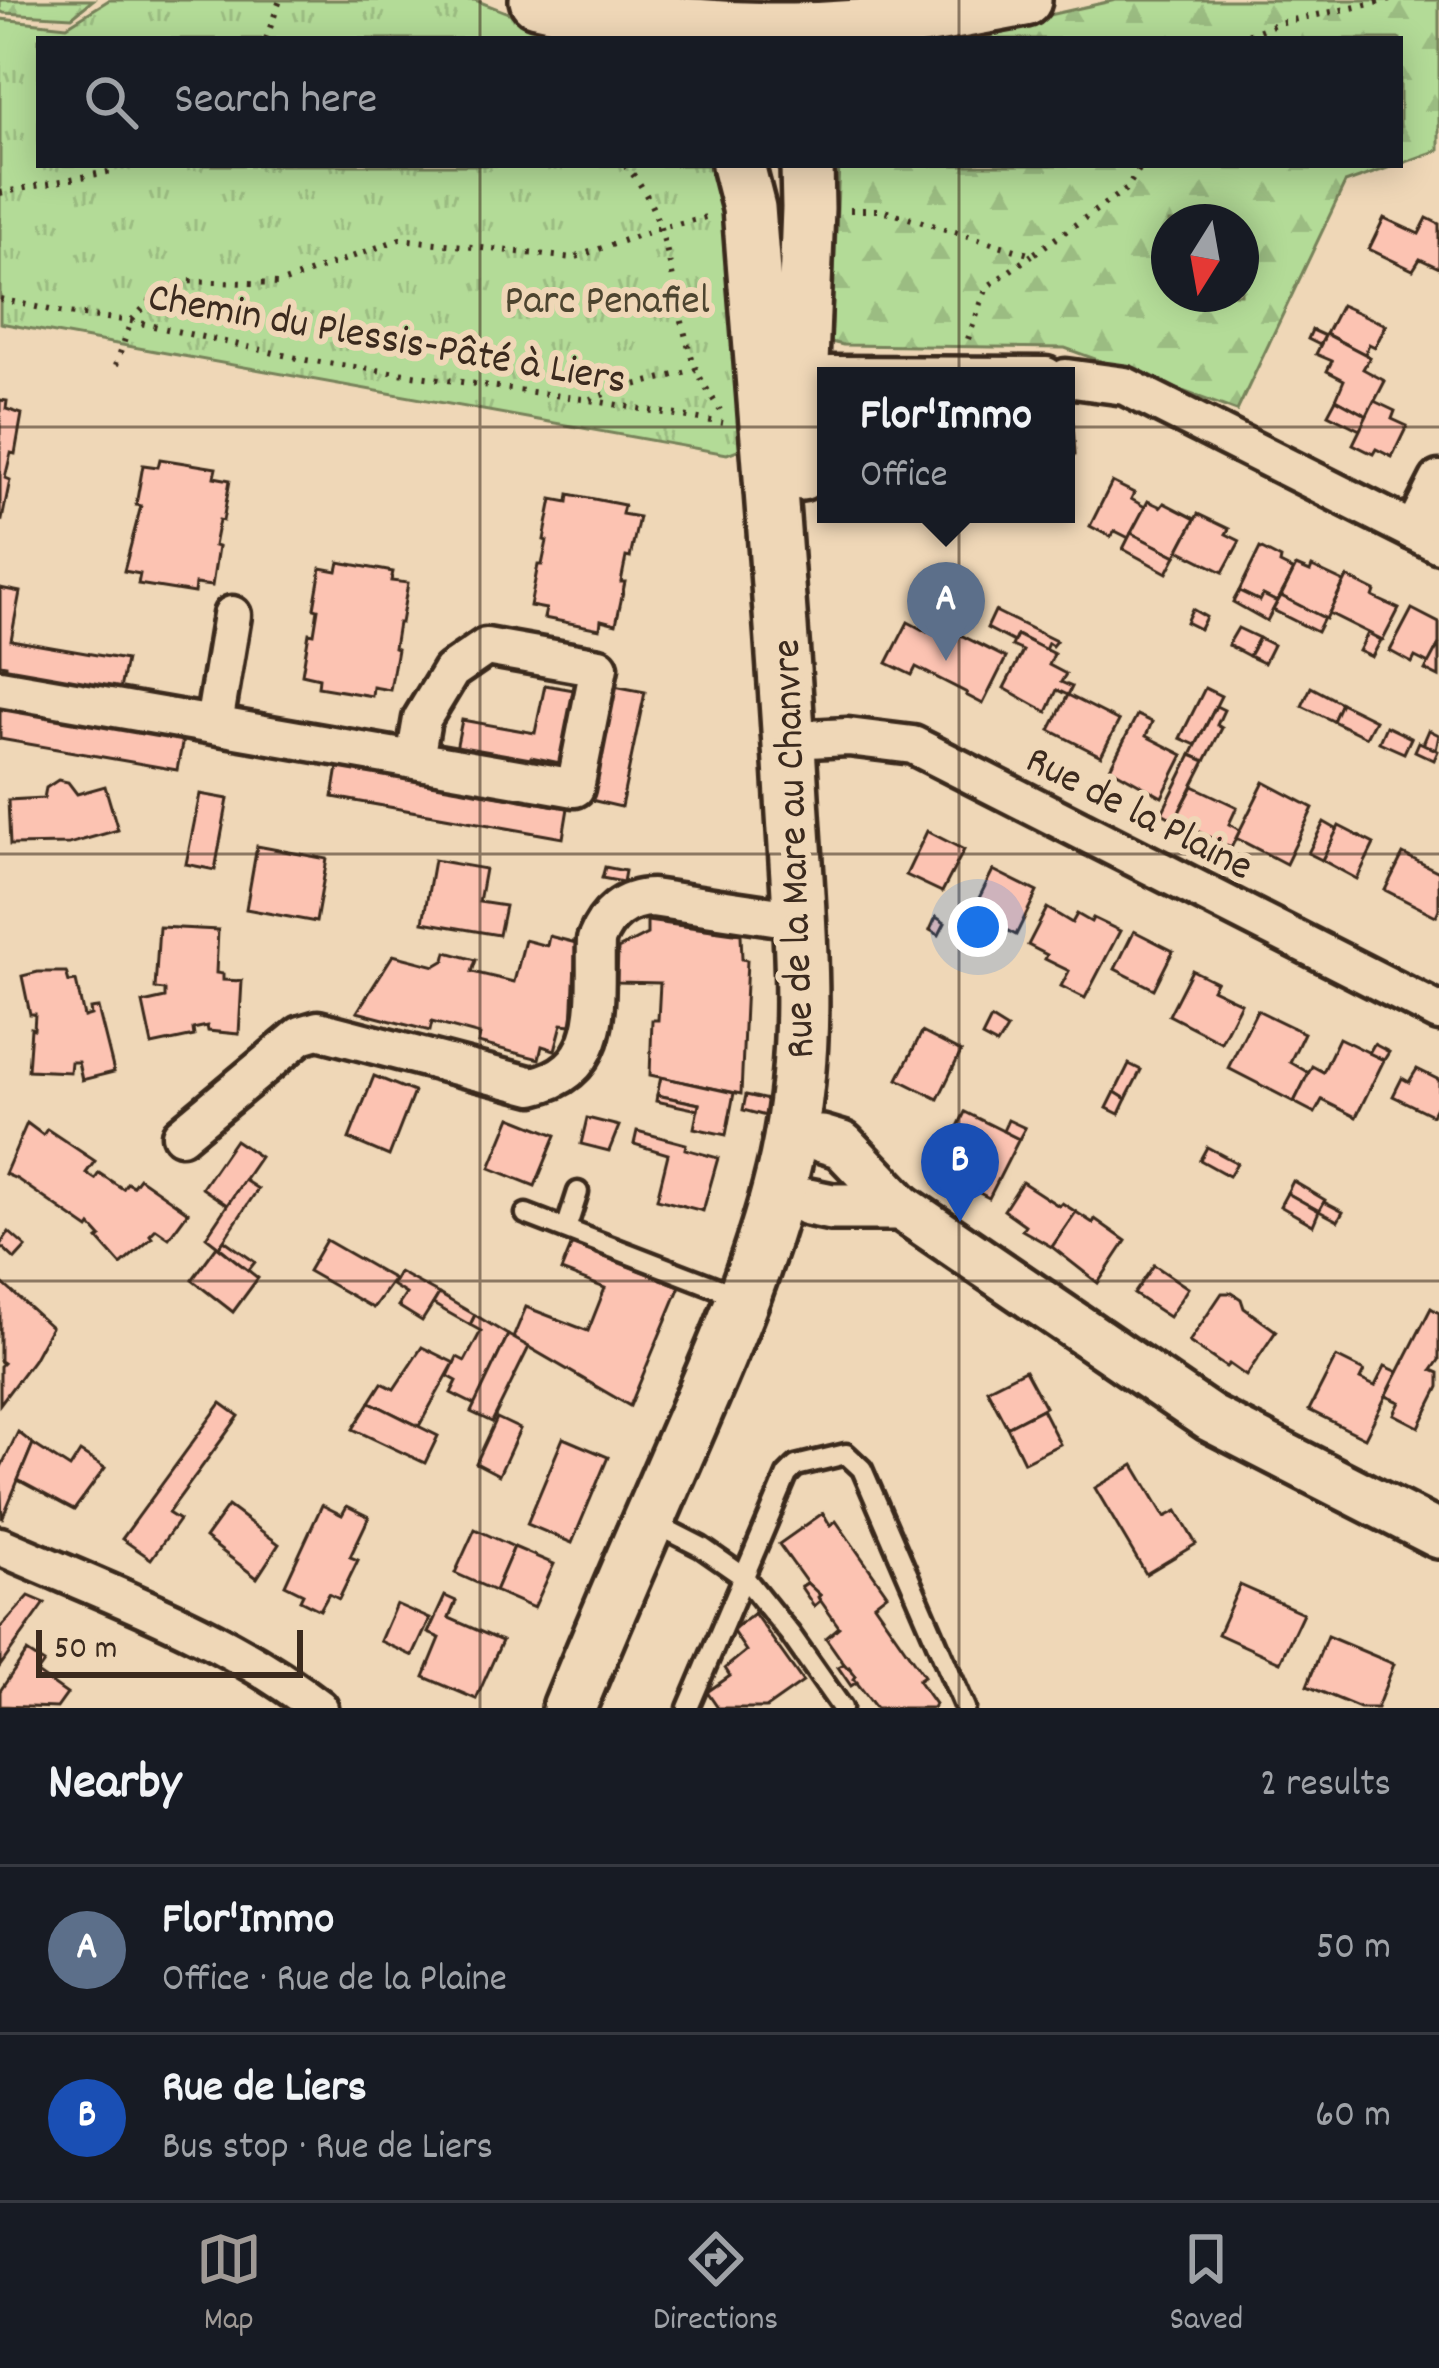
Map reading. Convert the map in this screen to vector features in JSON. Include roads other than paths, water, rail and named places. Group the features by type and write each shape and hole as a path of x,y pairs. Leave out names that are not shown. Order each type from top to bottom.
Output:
{"main road":[{"path":"536,0 612,27 833,33 1025,0"},
{"name":"Rue de la Mare au Chanvre","path":"581,1701 771,1316 791,1208 832,1076 835,1014 749,208 739,168"},
{"name":"Rue de la Mare au Chanvre","path":"664,1528 745,1298 791,1208 786,1158 804,1006 799,441 807,168"},
{"path":"800,1069 809,1090 815,1137"}],"street":[{"path":"801,378 817,376"},
{"path":"1075,379 1125,386 1426,538 1439,479"},
{"path":"214,724 232,615"},
{"path":"0,688 575,788 599,667 486,647 452,670 422,719 415,759"},
{"name":"Rue de la Plaine","path":"804,739 848,737 913,745 1439,1012"},
{"path":"181,1135 301,1035 318,1030 533,1086 558,1078 577,1062 591,1040 600,929 615,911 634,900 652,898 800,920"},
{"path":"815,1137 842,1145 901,1207 1210,1418 1439,1535"},
{"path":"791,1208 901,1207"},
{"path":"0,1546 222,1643 320,1708"}],"lane":[{"path":"566,1229 578,1192"},
{"path":"526,1214 745,1298"},
{"path":"688,1708 787,1475 796,1466 846,1454 862,1469 964,1708"},
{"path":"664,1528 744,1577 842,1708"}],"place":[{"name":"Flor'Immo","path":"946,661"},
{"name":"Rue de Liers","path":"960,1222"}],"park label":[{"name":"Parc Penafiel","path":"607,297"}]}
